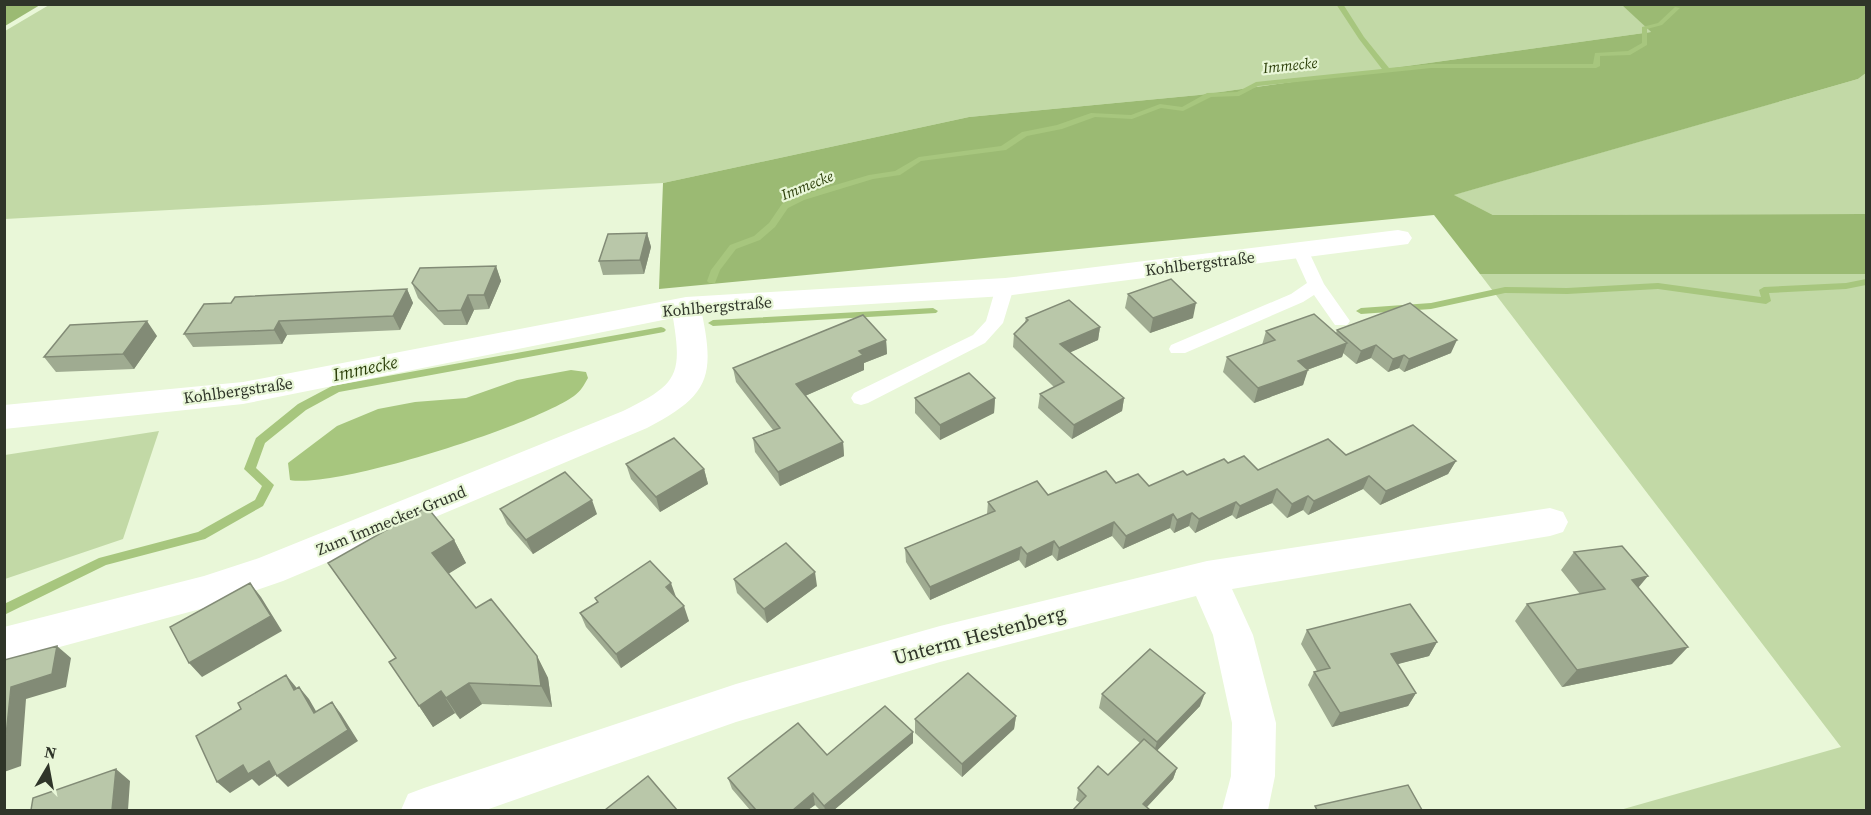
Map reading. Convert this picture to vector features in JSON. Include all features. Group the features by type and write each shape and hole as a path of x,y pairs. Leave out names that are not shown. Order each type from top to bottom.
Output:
{"street":[{"name":"Kohlbergstraße","path":"4,417 243,393 686,306 1005,287 1301,252 1398,238"},
{"name":"Zum Immecker Grund","path":"4,645 204,592 270,570 612,430 650,412 680,391 690,379 693,365 686,306"},
{"name":"Unterm Hestenberg","path":"424,810 736,703 940,644 1207,577 1550,522"},
{"path":"1207,577 1233,635 1254,723 1253,776 1245,810"}],"lane":[{"path":"1301,252 1316,285 1341,321"},
{"path":"1178,349 1297,298 1316,285"},
{"path":"861,398 979,339 994,323 1005,287"}],"shaded area":[{"path":"5,4 40,4 40,5 5,26"},
{"path":"1622,4 1651,32 1199,95 969,117 663,183 5,219 5,31 49,5"},
{"path":"1622,5 1866,5 1866,73 1858,79 1454,195 1493,215 1866,214 1866,274 1480,274 1434,215 659,289 663,183 969,117 1199,95 1651,32"},
{"path":"1866,73 1866,214 1493,215 1453,195 1858,79"},
{"path":"1480,274 1866,274 1866,810 1620,810 1841,747"},
{"path":"571,370 586,372 588,378 579,392 552,408 519,423 479,438 390,465 349,475 314,480 290,480 288,463 337,426 378,409 415,402 466,398 517,380"},
{"path":"159,431 123,539 5,579 5,455"}],"building":[{"path":"647,233 640,260 599,261 608,234"},
{"path":"496,266 484,295 468,295 461,310 438,311 412,283 420,268"},
{"path":"1171,279 1196,303 1153,318 1128,294"},
{"path":"407,289 393,316 279,321 274,330 184,334 204,304 231,303 235,297"},
{"path":"1069,300 1100,327 1060,344 1124,398 1074,425 1040,394 1064,382 1014,334 1028,320 1026,318"},
{"path":"1410,303 1457,340 1409,359 1404,355 1393,359 1376,345 1361,351 1337,330"},
{"path":"1314,314 1347,343 1298,361 1308,370 1258,388 1227,357 1275,340 1266,331"},
{"path":"863,315 886,340 859,351 863,355 796,384 843,442 778,472 753,438 780,428 733,368"},
{"path":"147,321 123,354 44,357 70,325"},
{"path":"969,373 995,398 940,425 915,398"},
{"path":"1413,425 1456,461 1386,491 1369,476 1314,501 1308,496 1292,504 1277,489 1240,506 1236,502 1199,519 1192,513 1177,520 1173,514 1126,536 1114,522 1059,548 1054,541 1027,554 1021,547 930,587 905,548 995,511 988,502 1037,481 1048,495 1106,471 1116,483 1138,474 1149,486 1183,471 1187,475 1224,459 1228,463 1244,456 1258,470 1328,439 1346,455"},
{"path":"674,438 704,469 656,497 626,464"},
{"path":"565,472 592,500 526,540 500,509"},
{"path":"427,507 454,540 432,553 476,608 491,599 537,656 541,686 469,683 446,698 441,691 419,706 389,662 396,658 328,563"},
{"path":"786,543 815,572 764,609 734,579"},
{"path":"1622,546 1648,576 1632,580 1688,647 1577,670 1527,604 1605,589 1574,552"},
{"path":"650,561 671,583 666,587 684,606 616,654 580,613 598,602 595,598"},
{"path":"250,583 271,616 189,663 170,627"},
{"path":"1410,604 1437,642 1391,654 1416,693 1340,713 1314,672 1330,668 1307,630"},
{"path":"57,646 52,674 11,687 4,755 4,660"},
{"path":"1150,649 1205,693 1157,742 1102,694"},
{"path":"968,673 1016,716 962,764 915,719"},
{"path":"286,675 294,690 299,687 314,713 332,702 348,730 277,776 269,761 248,774 243,765 217,782 196,736 241,709 238,703"},
{"path":"885,706 913,732 824,806 813,793 793,810 756,810 728,778 798,723 827,755"},
{"path":"1144,739 1177,768 1143,804 1150,810 1073,810 1086,796 1078,788 1098,766 1108,775"},
{"path":"116,769 112,810 31,810 33,798"},
{"path":"648,776 677,810 605,810"},
{"path":"1408,785 1422,810 1317,810 1315,806"}],"waterway":[{"path":"1339,4 1361,38 1386,69"},
{"name":"Immecke","path":"712,281 716,270 733,247 757,238 772,225 785,206 801,198 872,177 897,173 919,159 1003,148 1025,134 1059,127 1094,115 1132,117 1160,106 1183,109 1210,95 1239,94 1256,84 1431,66 1596,66 1597,54 1630,53 1645,44 1644,28 1660,24 1677,8"},
{"path":"1361,311 1431,306 1505,290 1567,291 1658,286 1766,301 1764,290 1846,286 1866,282"},
{"path":"713,323 933,311"},
{"name":"Immecke","path":"4,610 103,561 201,536 259,503 268,485 250,469 260,441 302,407 336,389 661,330"}]}
